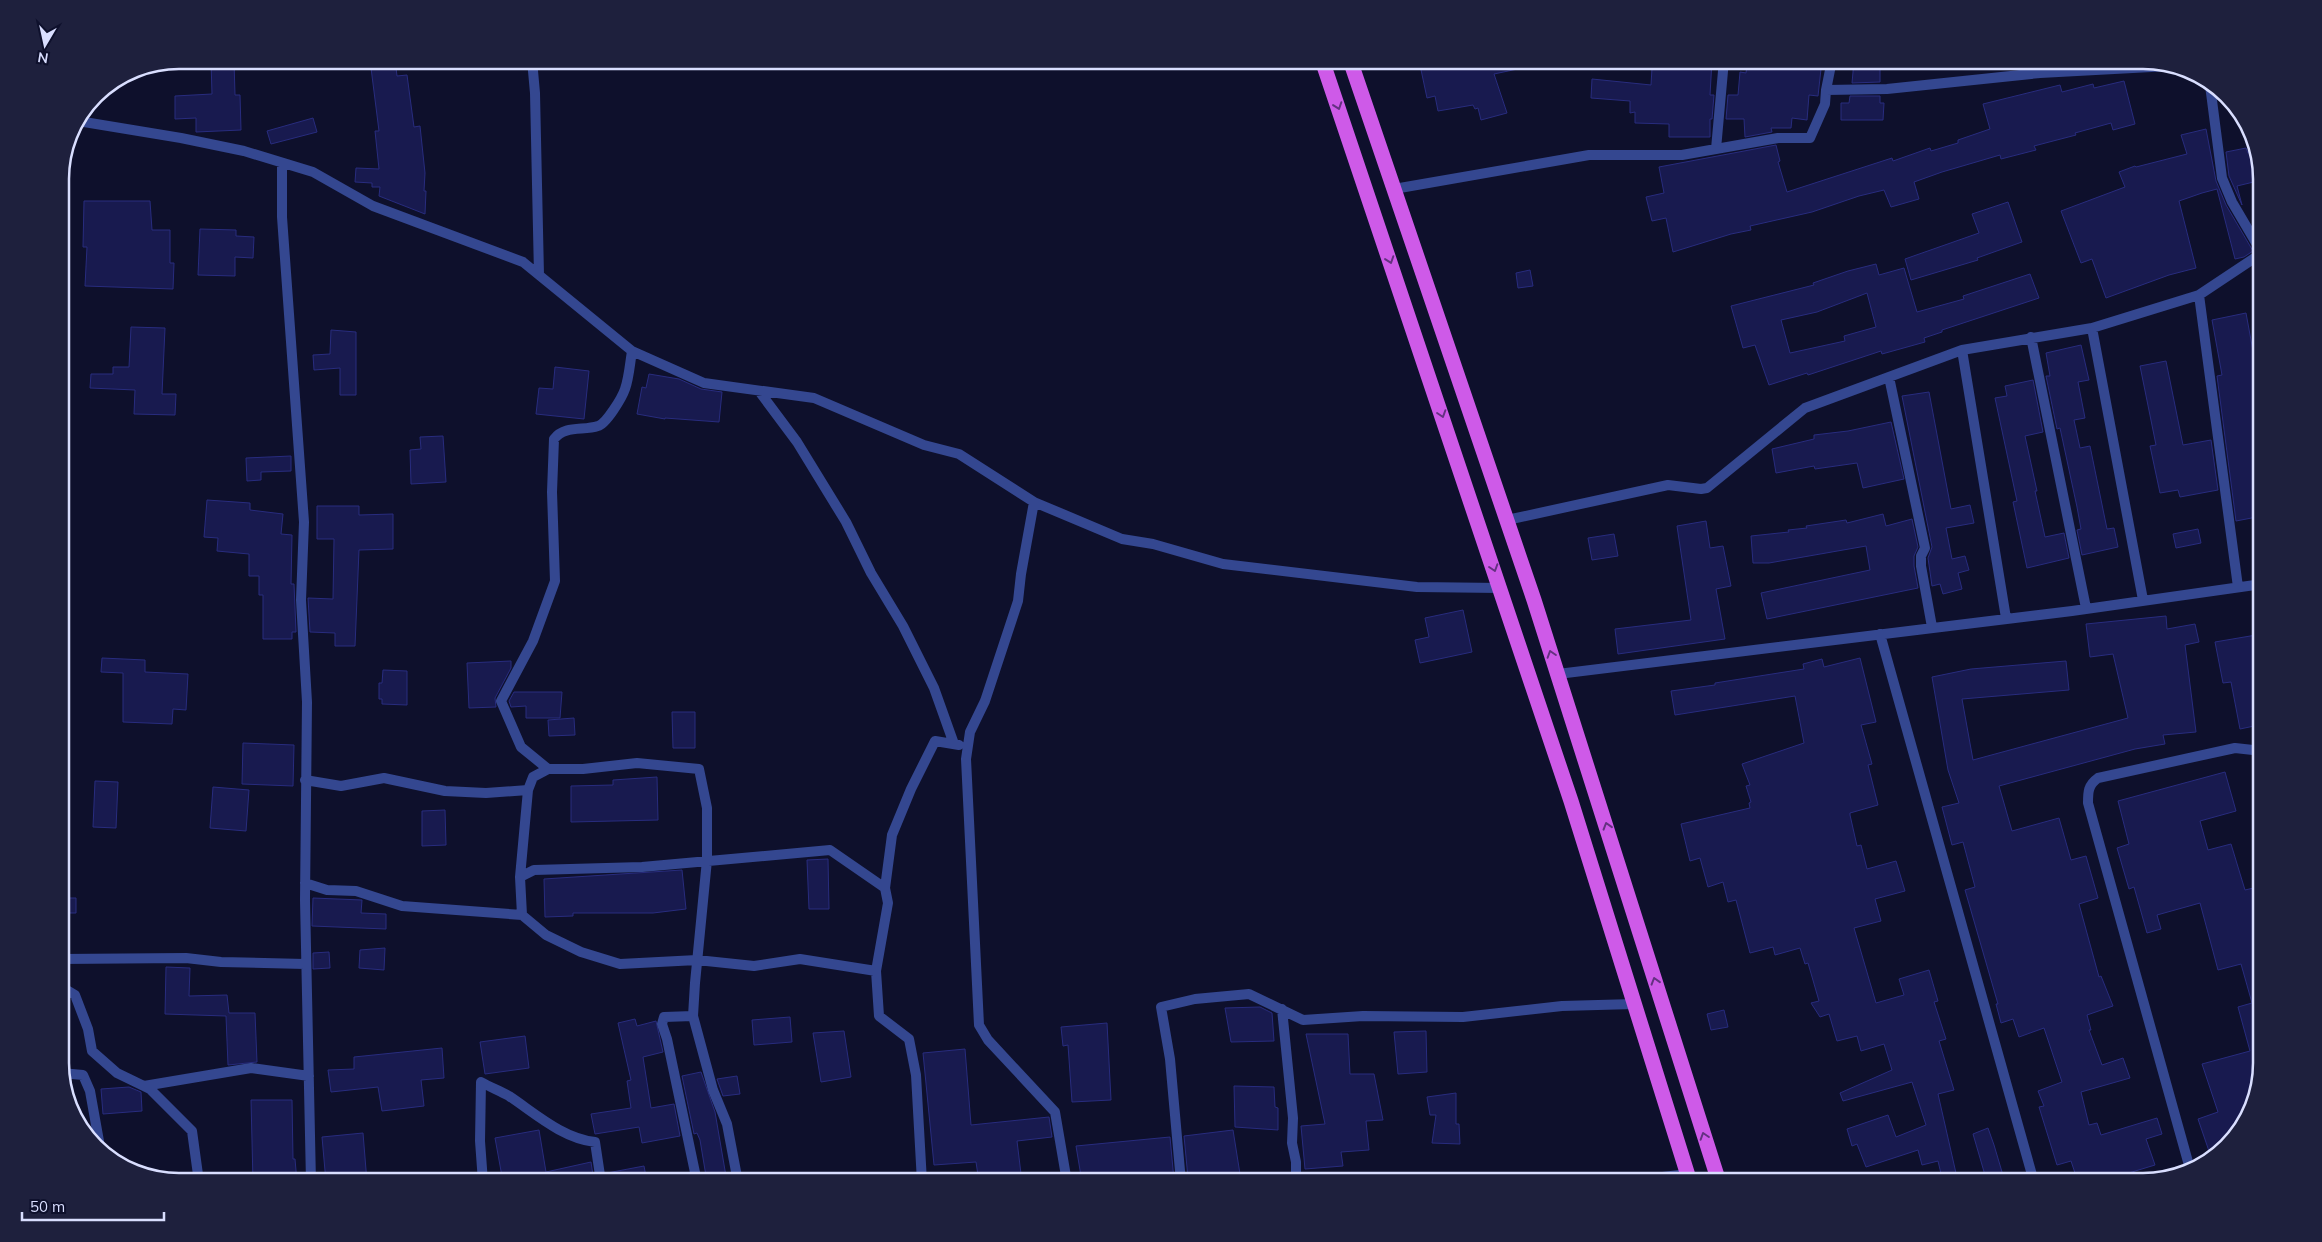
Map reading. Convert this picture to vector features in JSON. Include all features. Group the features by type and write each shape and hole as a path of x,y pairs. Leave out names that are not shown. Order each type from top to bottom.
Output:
{"highway":[{"path":"1325,69 1574,810 1687,1173"},
{"path":"1353,69 1558,674 1716,1173"}],"street":[{"path":"533,69 535,93 538,275"},
{"path":"1716,149 1723,69"},
{"path":"1394,189 1589,155 1682,155 1778,138 1810,138 1824,104 1830,69"},
{"path":"1826,90 1887,89 2040,74 2121,69"},
{"path":"2211,92 2222,178 2232,202 2253,238"},
{"path":"85,122 181,138 244,151 313,172 374,206 523,262 632,351 704,383 814,398 924,445 958,454 1034,502 1122,539 1153,544 1223,564 1417,587 1500,588"},
{"path":"282,162 282,217 304,522 301,600 306,702 305,964 311,1173"},
{"path":"1507,520 1668,486 1708,488 1805,408 1962,350 2092,328 2199,295 2253,259"},
{"path":"2199,295 2238,588"},
{"path":"2092,328 2143,600"},
{"path":"2031,338 2086,608"},
{"path":"1962,350 2006,618"},
{"path":"548,769 521,747 501,701 533,641 555,581 552,492 554,439 566,431 599,426 610,417 625,390 632,351"},
{"path":"1889,377 1926,548 1921,556 1921,566 1932,627"},
{"path":"759,391 797,442 846,522 871,573 903,626 934,688 954,744"},
{"path":"1034,502 1018,601 985,701 970,732 966,759 979,1025 988,1040 1055,1112 1065,1173"},
{"path":"1558,674 2072,611 2253,586"},
{"path":"1880,634 2031,1173"},
{"path":"921,1173 916,1075 909,1039 879,1016 876,971 888,903 885,888 892,835 911,789 935,740 968,747"},
{"path":"2188,1163 2088,803 2088,791 2091,783 2098,778 2235,748 2253,749"},
{"path":"522,915 520,877 528,790 532,777 548,769 583,769 637,763 699,769 707,808 707,860 693,1016 713,1090 727,1124 736,1173"},
{"path":"305,780 342,786 384,778 445,792 486,793 528,790"},
{"path":"520,877 534,870 642,866 830,850 885,888"},
{"path":"305,884 328,890 356,890 402,906 522,915 546,935 581,952 620,964 697,960 754,966 800,959 876,971"},
{"path":"69,959 186,958 220,962 305,964"},
{"path":"69,991 75,995 88,1029 92,1051 117,1073 150,1089 192,1132 198,1173"},
{"path":"1181,1173 1170,1058 1161,1007 1195,999 1249,994 1303,1020 1363,1016 1463,1017 1562,1006 1634,1004"},
{"path":"1282,1010 1293,1118 1292,1143 1296,1173"},
{"path":"693,1016 664,1017 662,1024 667,1039 695,1173"},
{"path":"144,1086 251,1068 309,1076"},
{"path":"70,1074 83,1075 90,1091 98,1138"},
{"path":"482,1173 480,1141 481,1082 507,1095 552,1126 577,1140 595,1142 600,1173"}],"building":[{"path":"211,69 234,69 235,95 240,95 241,130 196,132 196,118 175,119 175,96 212,94"},
{"path":"371,69 396,69 397,76 407,75 414,127 420,126 425,173 425,214 379,196 380,187 372,187 372,183 355,182 356,168 379,169 375,131 379,131"},
{"path":"1421,69 1518,69 1494,74 1507,113 1481,120 1478,108 1475,109 1473,105 1438,111 1435,96 1427,98"},
{"path":"1652,69 1711,69 1710,95 1714,95 1712,119 1710,119 1710,137 1669,137 1669,124 1635,123 1635,112 1630,113 1630,101 1591,98 1592,79 1651,85"},
{"path":"1746,69 1821,69 1818,96 1809,95 1807,120 1792,118 1791,128 1771,128 1772,132 1745,137 1744,119 1726,119 1728,95 1738,95 1740,72 1746,73"},
{"path":"1853,69 1880,69 1880,82 1852,83"},
{"path":"2124,81 2135,124 2113,130 2111,123 2034,146 2036,150 2001,159 2000,155 1942,172 1914,182 1919,199 1891,207 1884,190 1859,196 1812,212 1750,226 1751,230 1731,234 1673,252 1666,218 1652,221 1646,197 1664,193 1659,167 1776,145 1780,161 1778,162 1787,192 1892,158 1893,161 1930,148 1931,151 1958,143 1958,140 1990,129 1983,104 2060,85 2062,92 2093,84 2094,88"},
{"path":"1850,96 1880,96 1880,103 1884,103 1883,120 1841,120 1841,103 1849,103"},
{"path":"313,118 317,132 271,144 267,131"},
{"path":"2206,129 2216,181 2226,205 2253,251 2244,257 2235,259 2217,189 2202,193 2179,201 2196,268 2169,275 2106,298 2092,259 2081,263 2061,211 2125,187 2119,172 2135,166 2187,154 2181,135"},
{"path":"2246,148 2249,153 2253,182 2237,186 2242,205 2229,176 2226,152"},
{"path":"84,201 150,201 152,230 170,230 170,263 174,263 173,289 85,286 87,247 83,247"},
{"path":"2008,202 2022,242 1977,258 1978,260 1911,280 1905,259 1979,233 1972,214"},
{"path":"200,229 236,230 236,236 254,237 253,258 235,257 235,276 198,275"},
{"path":"1876,264 1879,275 1904,268 1917,312 1964,299 1963,296 2030,274 2039,298 1942,330 1942,332 1924,338 1925,342 1882,354 1881,351 1808,375 1807,373 1769,385 1755,345 1743,348 1731,306 1814,285 1813,283","holes":["1867,293 1876,327 1844,336 1845,341 1790,353 1781,320 1817,312"]},
{"path":"1530,270 1533,286 1518,288 1516,273"},
{"path":"2246,313 2253,351 2253,518 2236,521 2217,376 2222,375 2212,320"},
{"path":"131,327 165,328 162,394 176,394 175,415 134,414 135,390 90,388 91,374 113,374 113,367 129,367"},
{"path":"331,330 356,332 356,395 340,395 340,368 314,370 313,355 330,354"},
{"path":"2081,345 2089,380 2078,382 2085,418 2074,420 2080,448 2090,446 2107,529 2114,528 2118,547 2082,555 2077,530 2081,529 2077,507 2060,428 2057,429 2046,376 2050,376 2046,353"},
{"path":"2166,361 2183,445 2211,440 2218,490 2180,497 2178,490 2160,493 2150,446 2156,445 2140,366"},
{"path":"555,367 589,371 584,419 536,414 539,388 553,389"},
{"path":"649,374 679,379 701,389 722,392 719,422 665,419 637,414 642,387 646,388"},
{"path":"2033,380 2043,432 2025,436 2037,491 2035,491 2045,537 2064,533 2069,558 2027,568 2013,502 2017,501 1995,398 2007,396 2005,386"},
{"path":"1929,392 1951,509 1970,505 1974,523 1946,528 1952,559 1965,556 1969,570 1958,573 1962,589 1943,594 1940,584 1932,586 1928,558 1932,547 1902,396"},
{"path":"1891,422 1904,479 1863,488 1857,463 1815,469 1814,466 1776,473 1772,449 1814,439 1814,435 1848,431"},
{"path":"443,436 446,482 411,484 410,450 421,449 420,437"},
{"path":"291,456 291,471 261,472 261,480 247,481 246,458"},
{"path":"207,500 250,503 250,510 283,514 281,534 292,535 291,584 294,584 296,632 292,632 292,639 263,639 263,595 259,595 259,576 249,576 249,554 217,551 218,538 204,537"},
{"path":"317,506 359,506 359,515 393,514 393,549 359,550 355,646 335,646 335,633 310,632 308,598 333,599 334,539 317,539"},
{"path":"1883,514 1886,526 1912,519 1918,547 1914,556 1914,566 1918,588 1767,619 1761,593 1870,570 1866,546 1769,563 1753,563 1751,536 1789,532 1788,530 1807,528 1806,526 1846,520 1847,523"},
{"path":"1706,521 1710,548 1723,546 1731,586 1716,589 1725,639 1618,654 1615,629 1691,620 1677,526"},
{"path":"2198,529 2201,543 2176,548 2173,534"},
{"path":"1614,534 1618,556 1592,560 1588,538"},
{"path":"1463,610 1472,652 1420,663 1415,640 1429,637 1425,618"},
{"path":"2166,616 2167,629 2195,624 2199,642 2185,645 2196,732 2163,735 2165,744 2135,749 1999,786 2012,831 2059,818 2071,860 2086,856 2098,898 2079,904 2099,977 2101,976 2113,1006 2087,1015 2091,1030 2089,1030 2102,1065 2123,1058 2130,1078 2081,1092 2089,1125 2097,1123 2101,1135 2157,1118 2162,1134 2146,1139 2155,1165 2129,1173 2075,1173 2071,1161 2057,1165 2039,1107 2044,1106 2038,1091 2062,1082 2044,1028 2019,1037 2013,1019 2001,1023 1996,1004 1998,1004 1965,890 1975,887 1963,842 1952,845 1942,807 1959,803 1948,770 1932,677 1971,669 2066,661 2069,690 1962,699 1973,760 2128,718 2113,654 2090,657 2086,624"},
{"path":"2253,636 2253,726 2240,729 2231,682 2223,683 2215,642"},
{"path":"102,658 145,660 145,672 188,674 186,710 173,709 172,724 123,722 123,673 101,672"},
{"path":"1860,658 1876,722 1861,725 1872,764 1868,765 1878,805 1850,813 1850,815 1857,846 1861,845 1867,869 1896,861 1905,891 1875,899 1881,921 1854,928 1876,1003 1904,995 1899,979 1929,970 1938,1001 1934,1002 1946,1039 1939,1041 1954,1090 1938,1094 1956,1173 1941,1173 1938,1161 1922,1165 1918,1150 1866,1167 1857,1144 1852,1146 1847,1129 1888,1115 1896,1137 1926,1125 1912,1082 1843,1101 1840,1093 1892,1070 1884,1044 1861,1051 1857,1036 1837,1041 1829,1014 1820,1017 1811,1003 1819,1001 1808,963 1805,964 1800,948 1775,955 1773,947 1750,953 1736,900 1728,902 1723,882 1708,887 1700,858 1690,861 1681,824 1750,808 1749,803 1751,802 1746,786 1750,785 1742,764 1804,743 1795,696 1675,715 1671,691 1804,669 1803,664 1822,659 1824,667"},
{"path":"511,661 511,668 495,698 496,707 469,708 467,663"},
{"path":"383,670 407,671 407,705 382,704 382,699 379,699 379,683 382,683"},
{"path":"514,692 562,692 560,718 526,718 526,706 511,707 509,701"},
{"path":"672,712 695,712 695,748 673,748"},
{"path":"574,718 575,735 549,736 548,720"},
{"path":"243,743 294,745 293,786 242,784"},
{"path":"2225,772 2236,811 2200,821 2208,850 2231,844 2245,890 2253,888 2253,1070 2251,1084 2242,1112 2226,1136 2209,1151 2198,1119 2218,1112 2202,1064 2250,1051 2238,1007 2252,1003 2241,964 2218,970 2200,903 2157,915 2161,929 2147,933 2134,887 2129,889 2117,848 2129,844 2118,801"},
{"path":"657,777 658,820 571,822 571,786 613,785 613,780"},
{"path":"95,781 118,782 116,828 93,827"},
{"path":"213,787 249,790 246,831 210,828"},
{"path":"445,810 446,845 422,846 422,811"},
{"path":"828,859 829,909 809,909 807,860"},
{"path":"682,870 686,909 653,913 573,913 573,916 545,917 544,879"},
{"path":"69,898 76,898 76,913 69,913"},
{"path":"313,898 362,900 361,913 386,914 386,929 312,926"},
{"path":"385,948 384,970 359,968 360,950"},
{"path":"329,952 330,968 313,969 313,953"},
{"path":"166,967 190,968 189,996 227,995 229,1013 255,1013 257,1062 228,1065 226,1016 165,1014"},
{"path":"1260,1007 1272,1013 1274,1041 1231,1042 1225,1008"},
{"path":"1724,1010 1728,1027 1711,1030 1707,1014"},
{"path":"790,1017 792,1042 754,1045 752,1020"},
{"path":"635,1019 637,1026 656,1021 663,1052 643,1057 651,1108 674,1104 680,1136 642,1143 639,1127 595,1134 591,1114 631,1108 627,1081 631,1080 618,1023"},
{"path":"1107,1023 1111,1100 1072,1102 1068,1045 1063,1046 1061,1027"},
{"path":"844,1031 851,1077 821,1082 813,1033"},
{"path":"1426,1031 1427,1072 1398,1074 1394,1032"},
{"path":"1306,1034 1348,1034 1350,1074 1374,1074 1383,1120 1366,1121 1369,1150 1341,1152 1343,1166 1305,1169 1301,1126 1325,1124"},
{"path":"525,1036 529,1068 485,1074 480,1042"},
{"path":"442,1048 444,1078 421,1080 424,1106 382,1111 378,1087 331,1092 328,1070 354,1069 354,1057"},
{"path":"965,1049 971,1125 1049,1117 1052,1137 1017,1141 1021,1173 978,1173 976,1162 934,1165 923,1053"},
{"path":"701,1072 715,1112 725,1173 706,1173 700,1140 697,1133 694,1134 682,1076"},
{"path":"737,1076 740,1094 723,1096 717,1079"},
{"path":"1234,1086 1274,1087 1275,1107 1278,1108 1278,1130 1235,1127"},
{"path":"129,1087 141,1092 142,1111 103,1114 101,1089"},
{"path":"1456,1093 1456,1124 1459,1124 1460,1144 1432,1143 1436,1115 1430,1115 1427,1097"},
{"path":"251,1100 292,1100 293,1159 295,1159 296,1173 253,1173"},
{"path":"1988,1128 2002,1173 1984,1173 1973,1134"},
{"path":"539,1130 546,1172 591,1162 593,1173 501,1173 495,1138"},
{"path":"1233,1130 1240,1173 1188,1173 1184,1136"},
{"path":"363,1133 366,1173 325,1173 322,1137"},
{"path":"1170,1137 1173,1173 1080,1173 1076,1146"},
{"path":"644,1166 645,1173 607,1173"}]}
